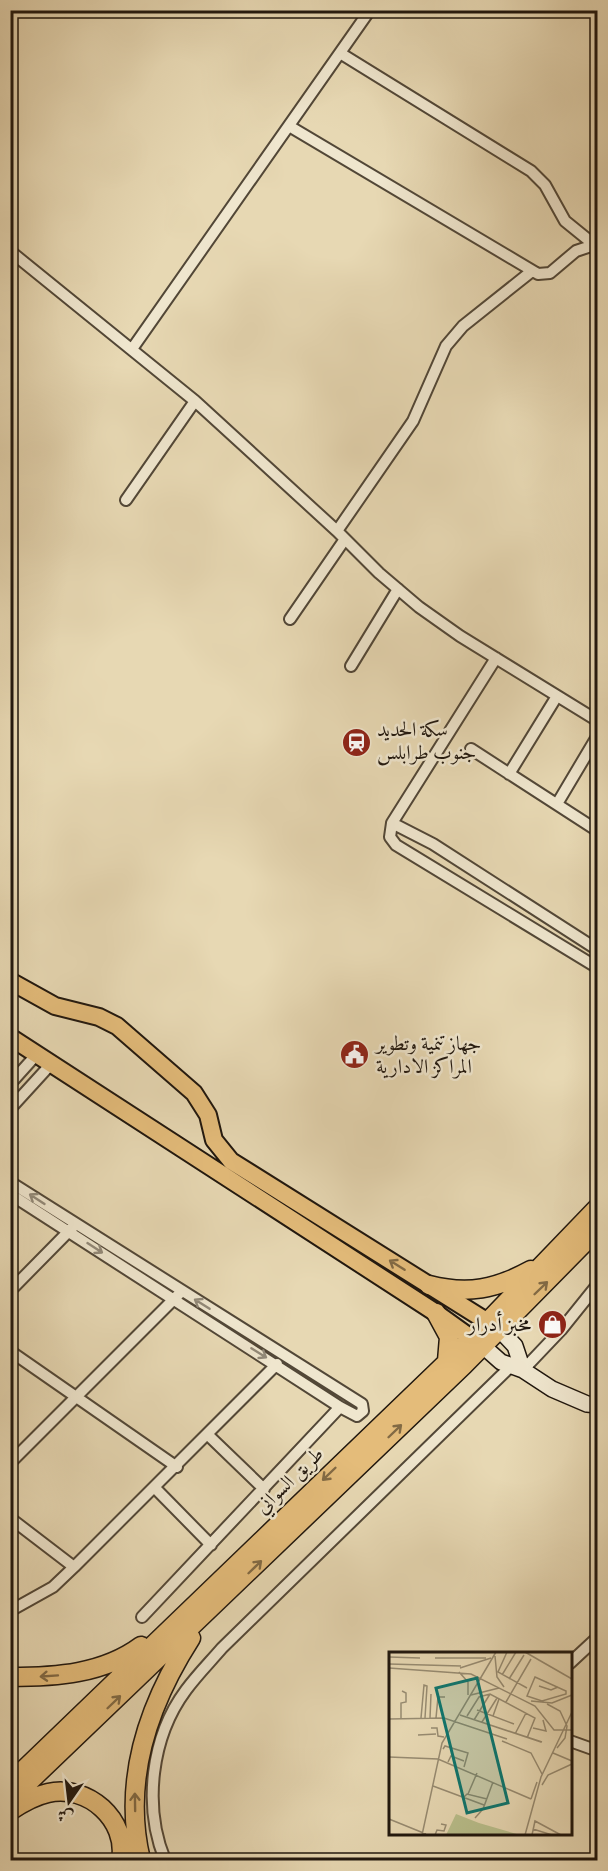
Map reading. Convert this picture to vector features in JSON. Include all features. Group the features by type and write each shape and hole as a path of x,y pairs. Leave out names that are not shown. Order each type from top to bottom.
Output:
{"highway":[{"name":"طريق السواني","path":"10,1783 197,1612 478,1342 597,1207"},
{"name":"طريق السواني","path":"494,1325 597,1229"},
{"path":"429,1285 460,1291 478,1291 513,1280 548,1260"},
{"path":"436,1313 449,1337 447,1361"},
{"name":"طريق السواني","path":"10,1800 447,1361 478,1342"},
{"path":"10,1677 66,1675 119,1659 197,1612"},
{"path":"141,1860 135,1819 135,1779 142,1741 197,1612"},
{"path":"10,1811 49,1792 80,1794 106,1811 115,1824 120,1839 121,1860"}],"main road":[{"path":"10,981 55,1006 99,1017 117,1026 194,1093 208,1115 214,1140 226,1157 494,1325 515,1346 516,1368"},
{"path":"10,1037 436,1313 478,1342 496,1360 594,1408"},
{"path":"288,1219 300,1205"}],"street":[{"path":"132,349 370,10"},
{"path":"340,53 531,171 545,185 565,221 596,246"},
{"path":"289,126 532,271 550,273 576,251 596,246"},
{"path":"10,250 195,401 398,589 439,622 597,721"},
{"path":"290,619 413,421 446,346 463,327 532,271"},
{"path":"126,500 195,401"},
{"path":"351,666 398,589"},
{"path":"496,658 392,824 390,837 396,845 597,968"},
{"path":"509,774 557,696"},
{"path":"556,804 597,735"},
{"path":"471,749 597,831"},
{"path":"392,824 433,844 597,950"},
{"path":"10,1084 37,1054"},
{"path":"10,1109 52,1063"},
{"path":"10,1182 72,1228"},
{"path":"10,1194 72,1228 178,1295 362,1404 364,1408 357,1416 340,1407 178,1295"},
{"path":"10,1291 72,1228"},
{"path":"165,1860 152,1815 154,1778 166,1728 185,1691 222,1648 516,1368 561,1330 597,1284"},
{"path":"10,1463 178,1295"},
{"path":"10,1351 177,1467"},
{"path":"10,1611 53,1587 278,1365"},
{"path":"142,1617 340,1407"},
{"path":"208,1435 264,1489"},
{"path":"155,1488 212,1545"},
{"path":"10,1518 74,1567"},
{"path":"572,1661 596,1640"},
{"path":"572,1742 597,1751"}],"place":[{"name":"سكة الحديد جنوب طرابلس","path":"356,742"},
{"name":"جهاز تنمية وتطوير المراكز الادارية","path":"355,1055"},
{"name":"مخبز أدرار","path":"552,1325"}]}
